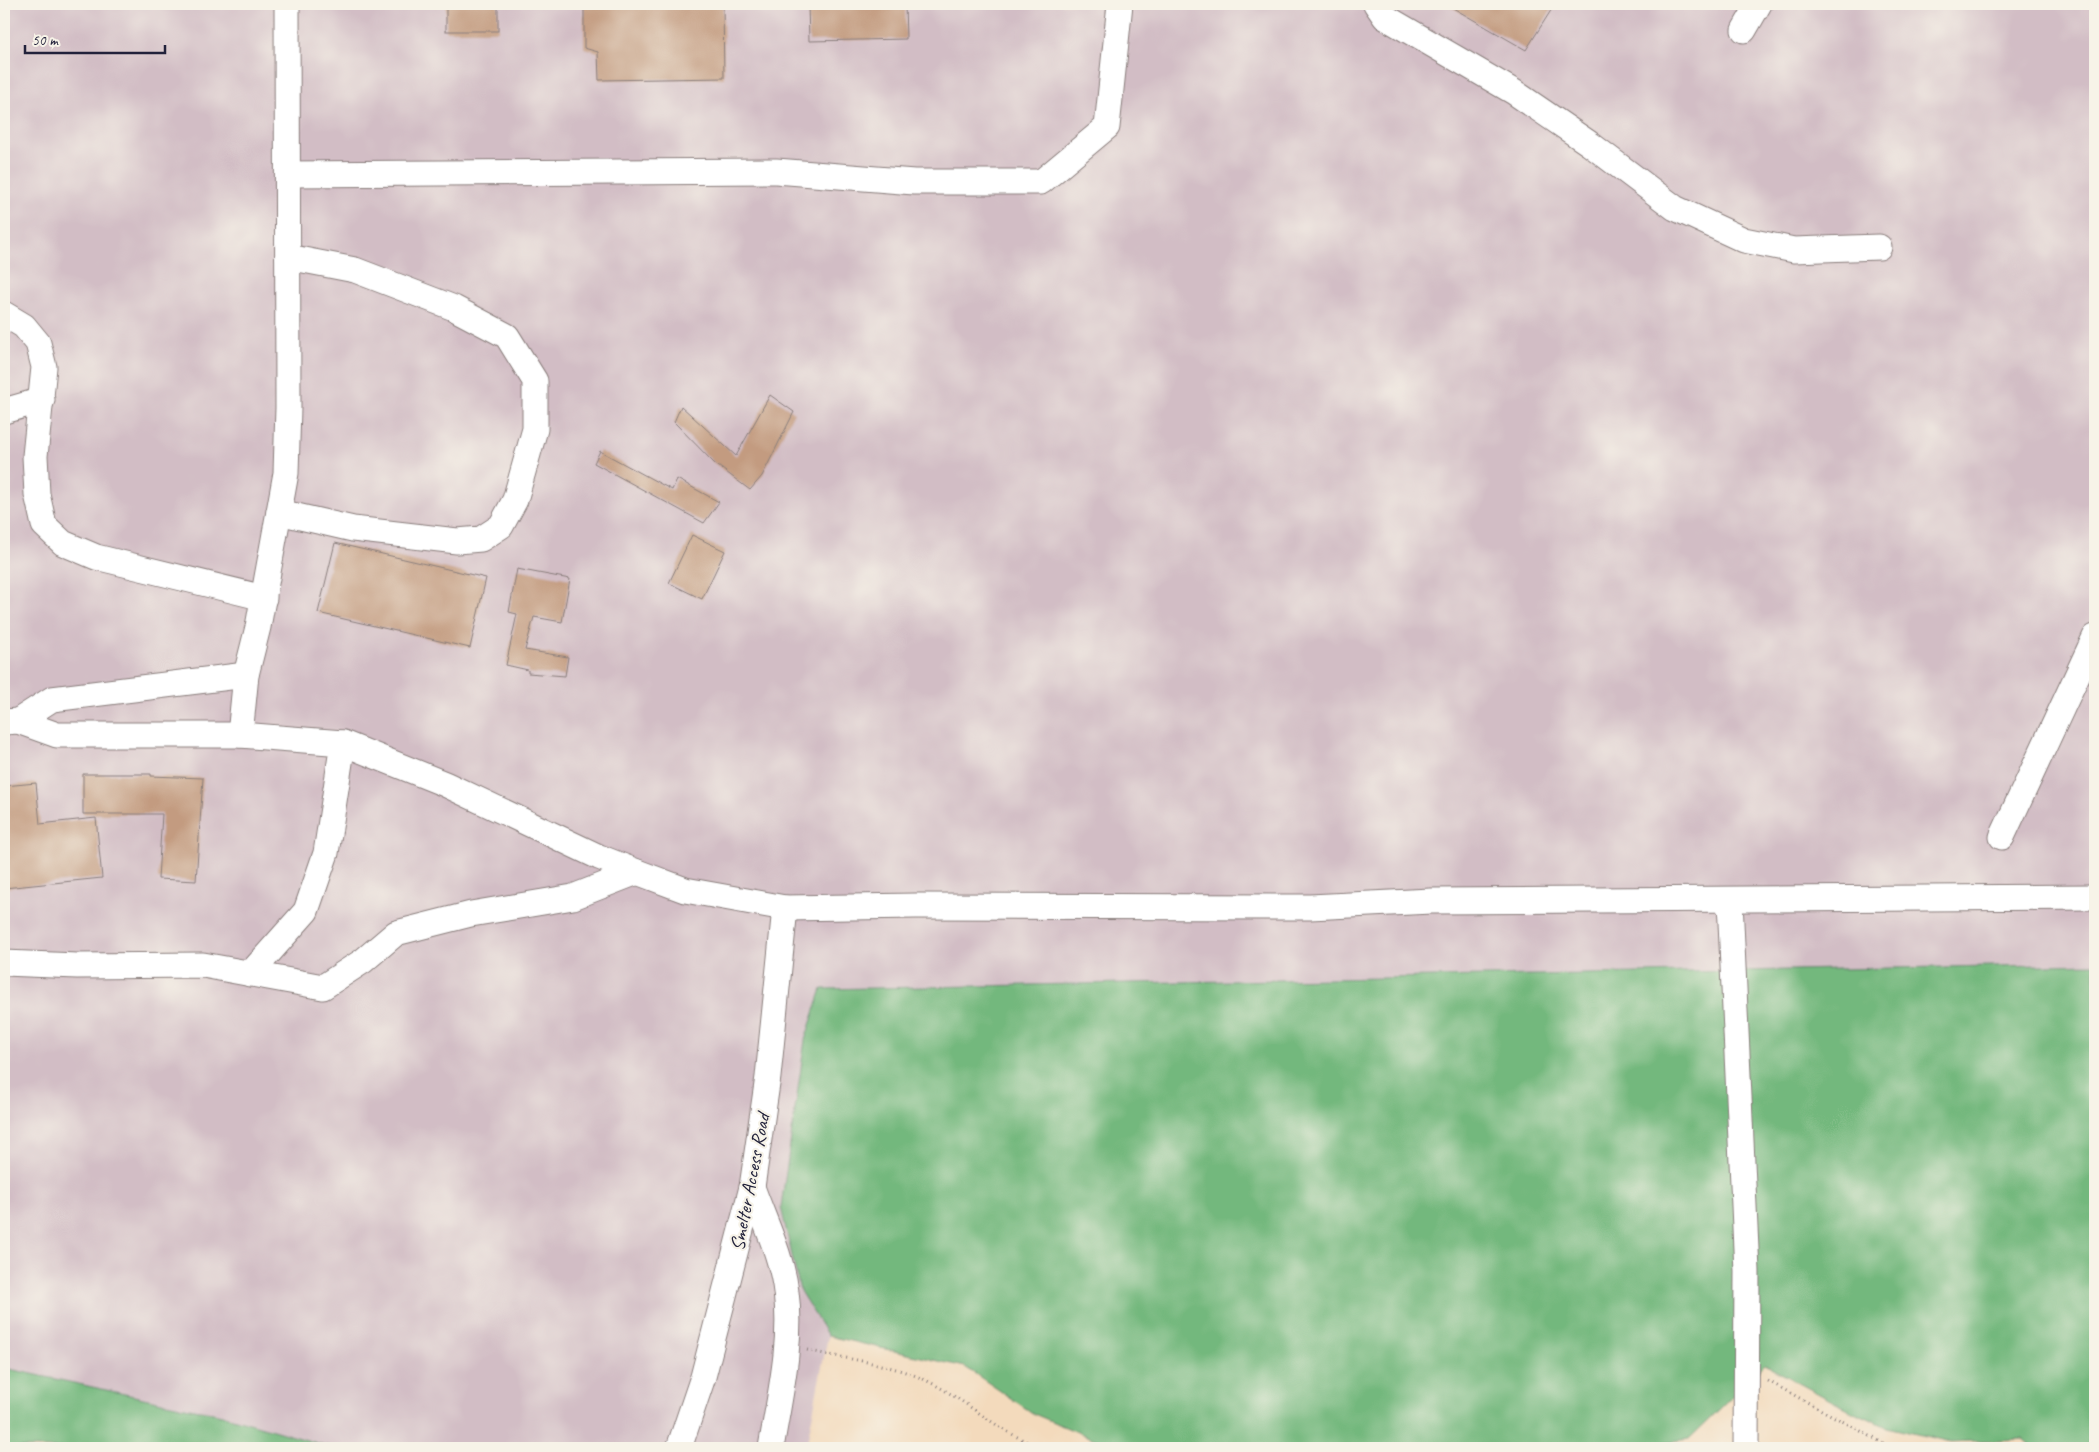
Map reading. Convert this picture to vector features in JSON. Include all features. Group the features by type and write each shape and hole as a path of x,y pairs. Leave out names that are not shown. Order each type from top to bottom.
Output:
{"lane":[{"path":"240,734 246,675 264,598 287,454 288,4"},
{"path":"288,174 776,171 914,182 1041,182 1107,127 1120,4"},
{"path":"1376,4 1384,17 1514,92 1590,144 1675,208 1744,240 1794,250 1878,247"},
{"path":"1744,30 1759,4"},
{"path":"279,512 353,529 457,541 481,539 501,526 515,500 535,430 535,381 507,336 454,308 355,270 288,257"},
{"path":"4,314 24,326 38,343 44,367 35,456 37,494 44,524 62,543 96,557 264,598"},
{"path":"4,411 42,400"},
{"path":"2002,837 2095,637"},
{"path":"11,722 52,699 246,675"},
{"path":"11,722 56,735 240,734 343,743 445,784 599,857 685,890 732,900 785,908 916,906 1310,907 1431,900 2095,897"},
{"path":"250,974 306,911 326,853 343,743"},
{"path":"4,962 77,966 204,965 322,987 363,961 396,933 471,914 573,897 637,872"},
{"path":"1730,900 1747,1271 1748,1371 1746,1448"},
{"name":"Smelter Access Road","path":"679,1448 703,1377 752,1187 768,1077 785,908"},
{"path":"752,1187 779,1260 786,1292 787,1346 771,1448"}],"path":[{"path":"787,1346 872,1364 922,1378 963,1400 995,1425 1030,1444 1045,1448"},
{"path":"1748,1371 1789,1391 1892,1448"}],"shaded area":[{"path":"4,4 2095,4 2095,964 822,989 805,1041 781,1207 800,1291 828,1336 806,1448 334,1448 222,1415 9,1369 4,1375"}],"green space":[{"path":"2095,964 2095,1448 2034,1448 2023,1439 1950,1442 1887,1427 1836,1403 1765,1365 1689,1439 1621,1448 1116,1448 1034,1414 965,1367 828,1336 800,1291 781,1207 805,1040 822,989"},
{"path":"9,1369 222,1415 334,1448 4,1448 4,1375"}],"building":[{"path":"446,4 498,4 498,31 446,31"},
{"path":"584,4 723,4 724,78 599,80 598,52 584,48"},
{"path":"808,4 905,4 906,39 809,41"},
{"path":"1446,4 1555,4 1526,50"},
{"path":"770,395 794,412 762,476 750,490 714,463 674,422 681,406 736,456"},
{"path":"600,451 672,490 677,479 719,502 704,523 594,463"},
{"path":"692,535 725,551 702,599 669,583"},
{"path":"335,543 486,578 470,648 318,613"},
{"path":"517,569 570,579 562,622 534,617 525,650 568,657 565,676 528,673 528,670 506,665 517,614 509,612"},
{"path":"83,774 151,774 151,776 203,778 196,881 158,879 162,814 83,814"},
{"path":"36,783 40,824 96,818 102,878 4,888 4,786"}]}
